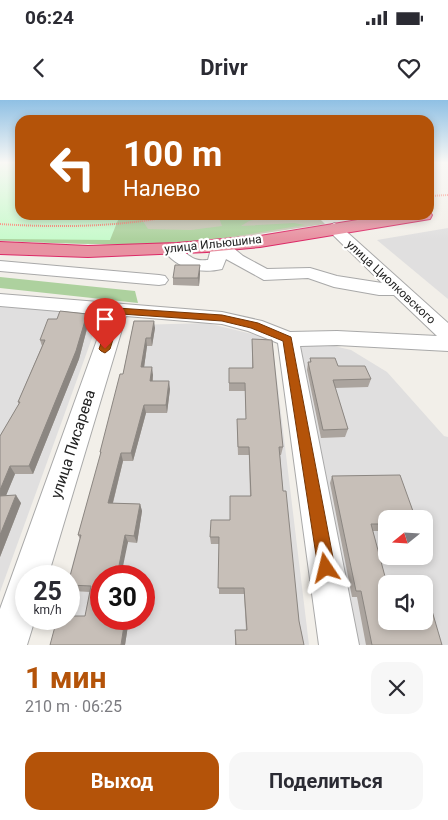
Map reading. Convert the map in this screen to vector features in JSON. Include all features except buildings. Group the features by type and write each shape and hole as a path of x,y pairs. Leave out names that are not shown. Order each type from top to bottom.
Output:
{"highway":[{"name":"улица Ильюшина","path":"0,248 171,249 220,245 389,220"}],"street":[{"name":"улица Циолковского","path":"334,228 396,289 448,335"},
{"path":"220,245 237,260 264,275 310,273 334,281 380,289 396,289"},
{"path":"105,276 120,250"},
{"path":"0,266 159,280"},
{"path":"0,300 117,311 222,318 254,326 288,339 336,338 448,344"},
{"name":"улица Писарева","path":"34,565 117,311"},
{"path":"288,339 340,645"},
{"path":"7,645 15,621"}],"path":[{"path":"434,196 448,195"},
{"path":"0,224 36,227 129,225 154,220"}],"shaded area":[{"path":"0,188 15,188 15,220 321,220 325,224 200,243 134,245 0,241"},
{"path":"448,228 448,299 377,240"},
{"path":"0,305 100,316 0,592"},
{"path":"207,323 272,339 309,645 51,645 61,630 80,630 80,565 72,565 136,325"},
{"path":"317,342 351,350 387,372 444,436 448,437 448,645 359,645 299,348"}],"green space":[{"path":"0,188 15,188 15,220 142,220 148,229 191,230 222,226 220,220 254,220 241,226 294,223 305,225 216,239 178,242 76,244 0,240"},
{"path":"0,188 15,188 15,220 118,220 110,240 0,239"},
{"path":"0,277 135,291 138,303 0,288"}],"route":[{"path":"105,349 117,311 222,318 254,326 288,339 326,568"}]}
